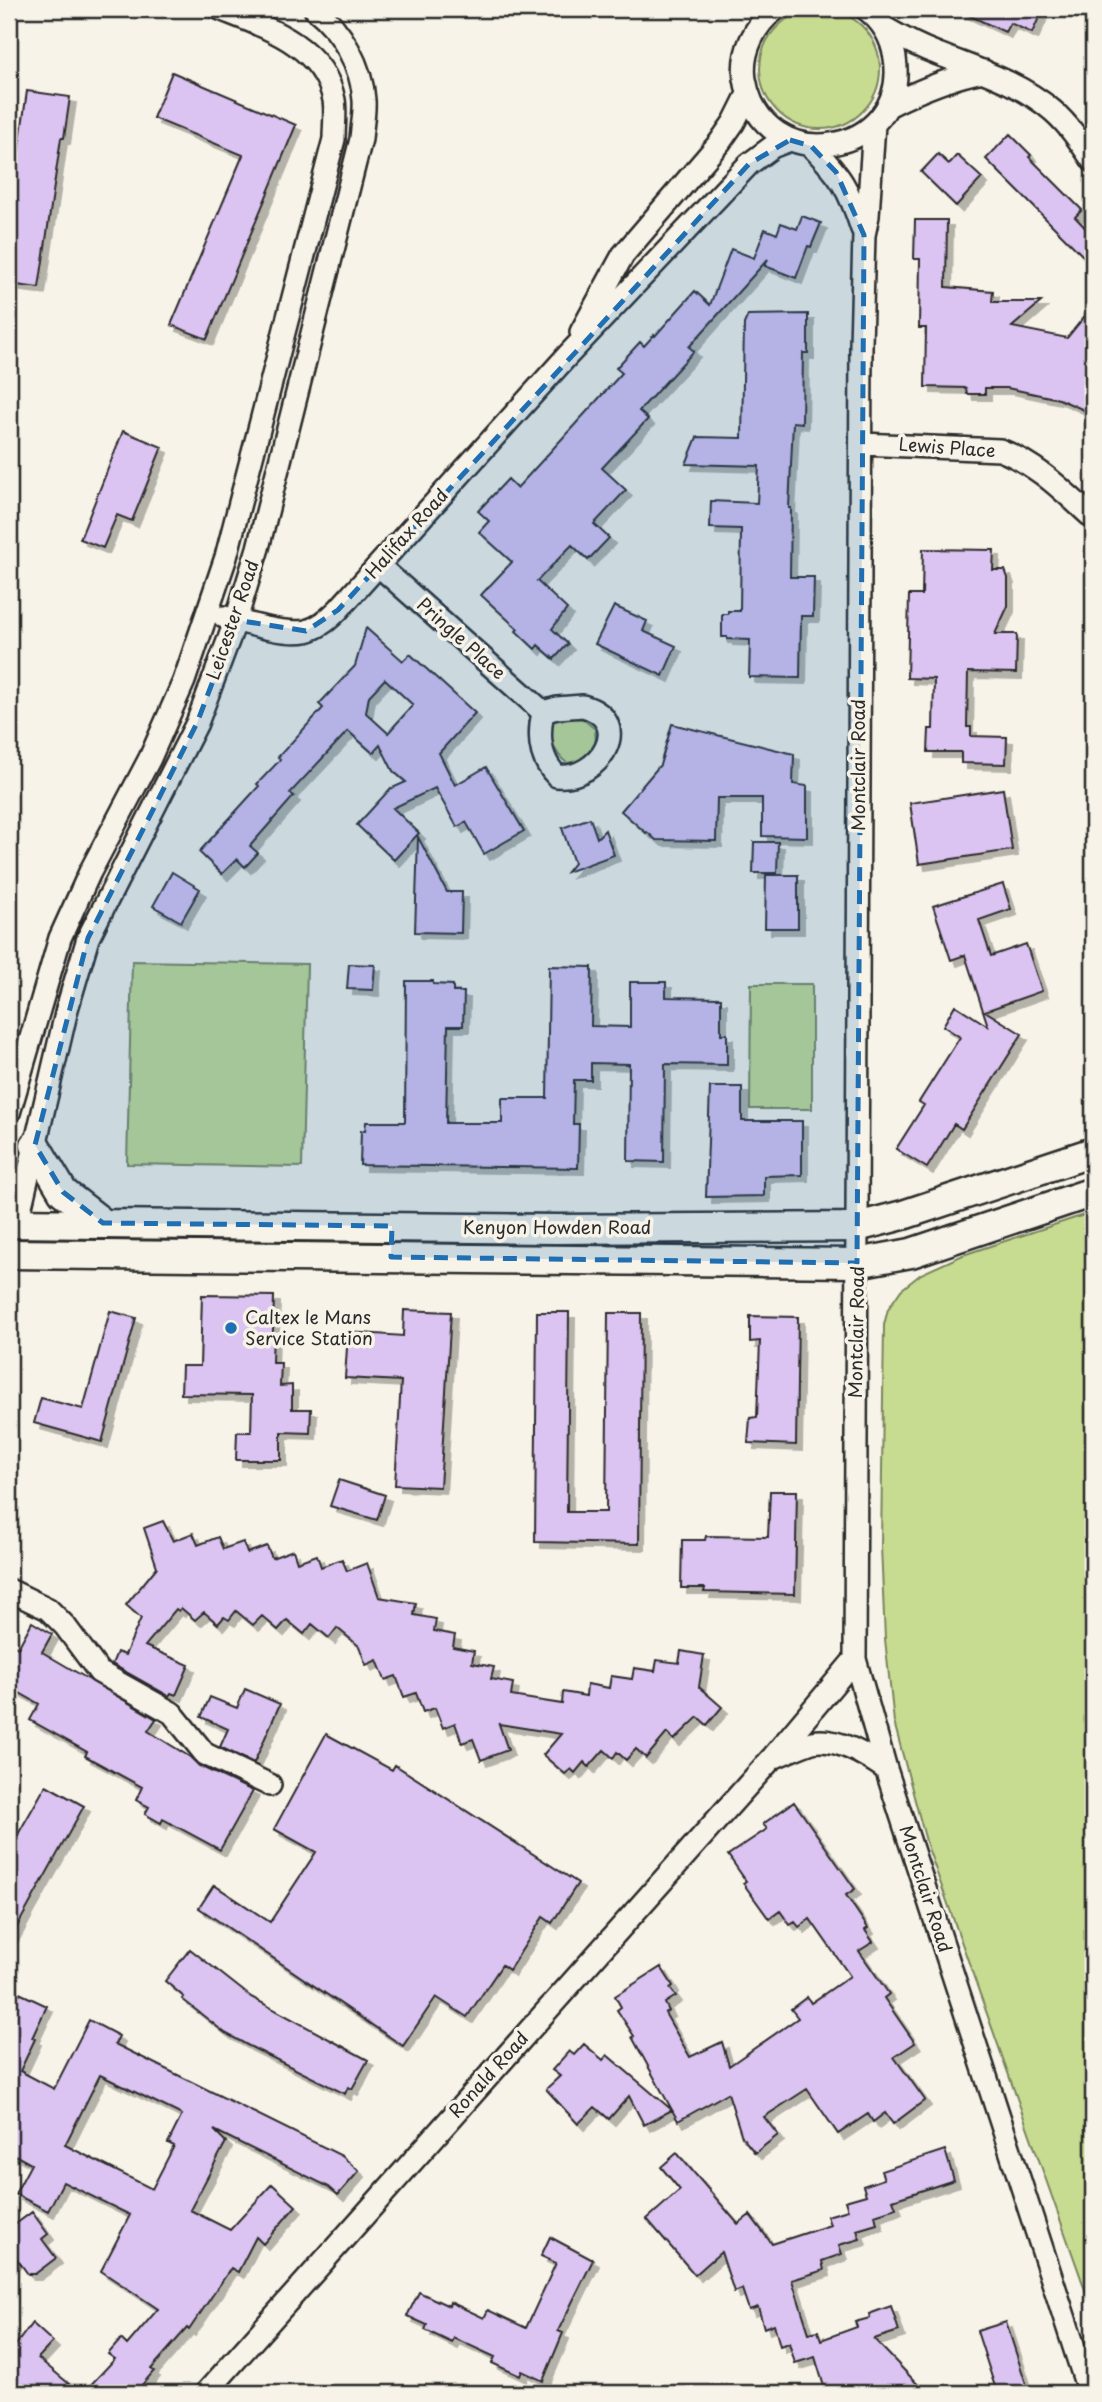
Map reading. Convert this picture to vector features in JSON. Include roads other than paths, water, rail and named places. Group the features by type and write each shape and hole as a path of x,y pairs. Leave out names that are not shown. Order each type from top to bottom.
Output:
{"street":[{"name":"Leicester Road","path":"9,1113 60,938 90,872 150,758 184,681 208,613 226,557 334,139 334,101 325,76 308,53 283,34 220,9"},
{"name":"Leicester Road","path":"13,1223 36,1145 66,1009 88,938 197,723 236,620 258,548 361,139 364,99 356,65 340,35 315,9"},
{"path":"772,11 755,31 746,51 744,73 748,94 757,113 772,129 790,140 811,146 834,145 855,137 874,124 888,106 896,67 893,47 884,28 867,9"},
{"path":"884,28 926,49 986,71 1023,89 1053,111 1093,161"},
{"path":"888,106 919,90 986,71"},
{"name":"Halifax Road","path":"568,355 624,255 720,142 748,94"},
{"name":"Montclair Road","path":"874,124 868,216 864,235 855,1659 886,1769 1089,2393"},
{"name":"Halifax Road","path":"208,613 285,630 306,631 322,624 338,611 568,355 749,164 772,147 790,140"},
{"name":"Montclair Road","path":"811,146 847,188 864,235"},
{"name":"Lewis Place","path":"862,444 1000,450 1017,456 1042,472 1093,518"},
{"name":"Pringle Place","path":"379,566 544,712"},
{"path":"36,1145 63,1192 103,1223"},
{"name":"Kenyon Howden Road","path":"13,1223 557,1229 857,1227 915,1212 1093,1152"},
{"name":"Kenyon Howden Road","path":"10,1257 391,1257 858,1263 911,1253 1093,1192"},
{"path":"10,1257 13,1223"},
{"path":"391,1226 391,1257"},
{"path":"555,1259 557,1229"},
{"path":"9,1590 48,1609 65,1626 99,1672 172,1713 205,1754 270,1785"},
{"name":"Ronald Road","path":"206,2393 772,1758 855,1659"},
{"name":"Ronald Road","path":"772,1758 815,1741 845,1746 886,1769"}],"place":[{"name":"Caltex le Mans Service Station","path":"231,1328"}]}
